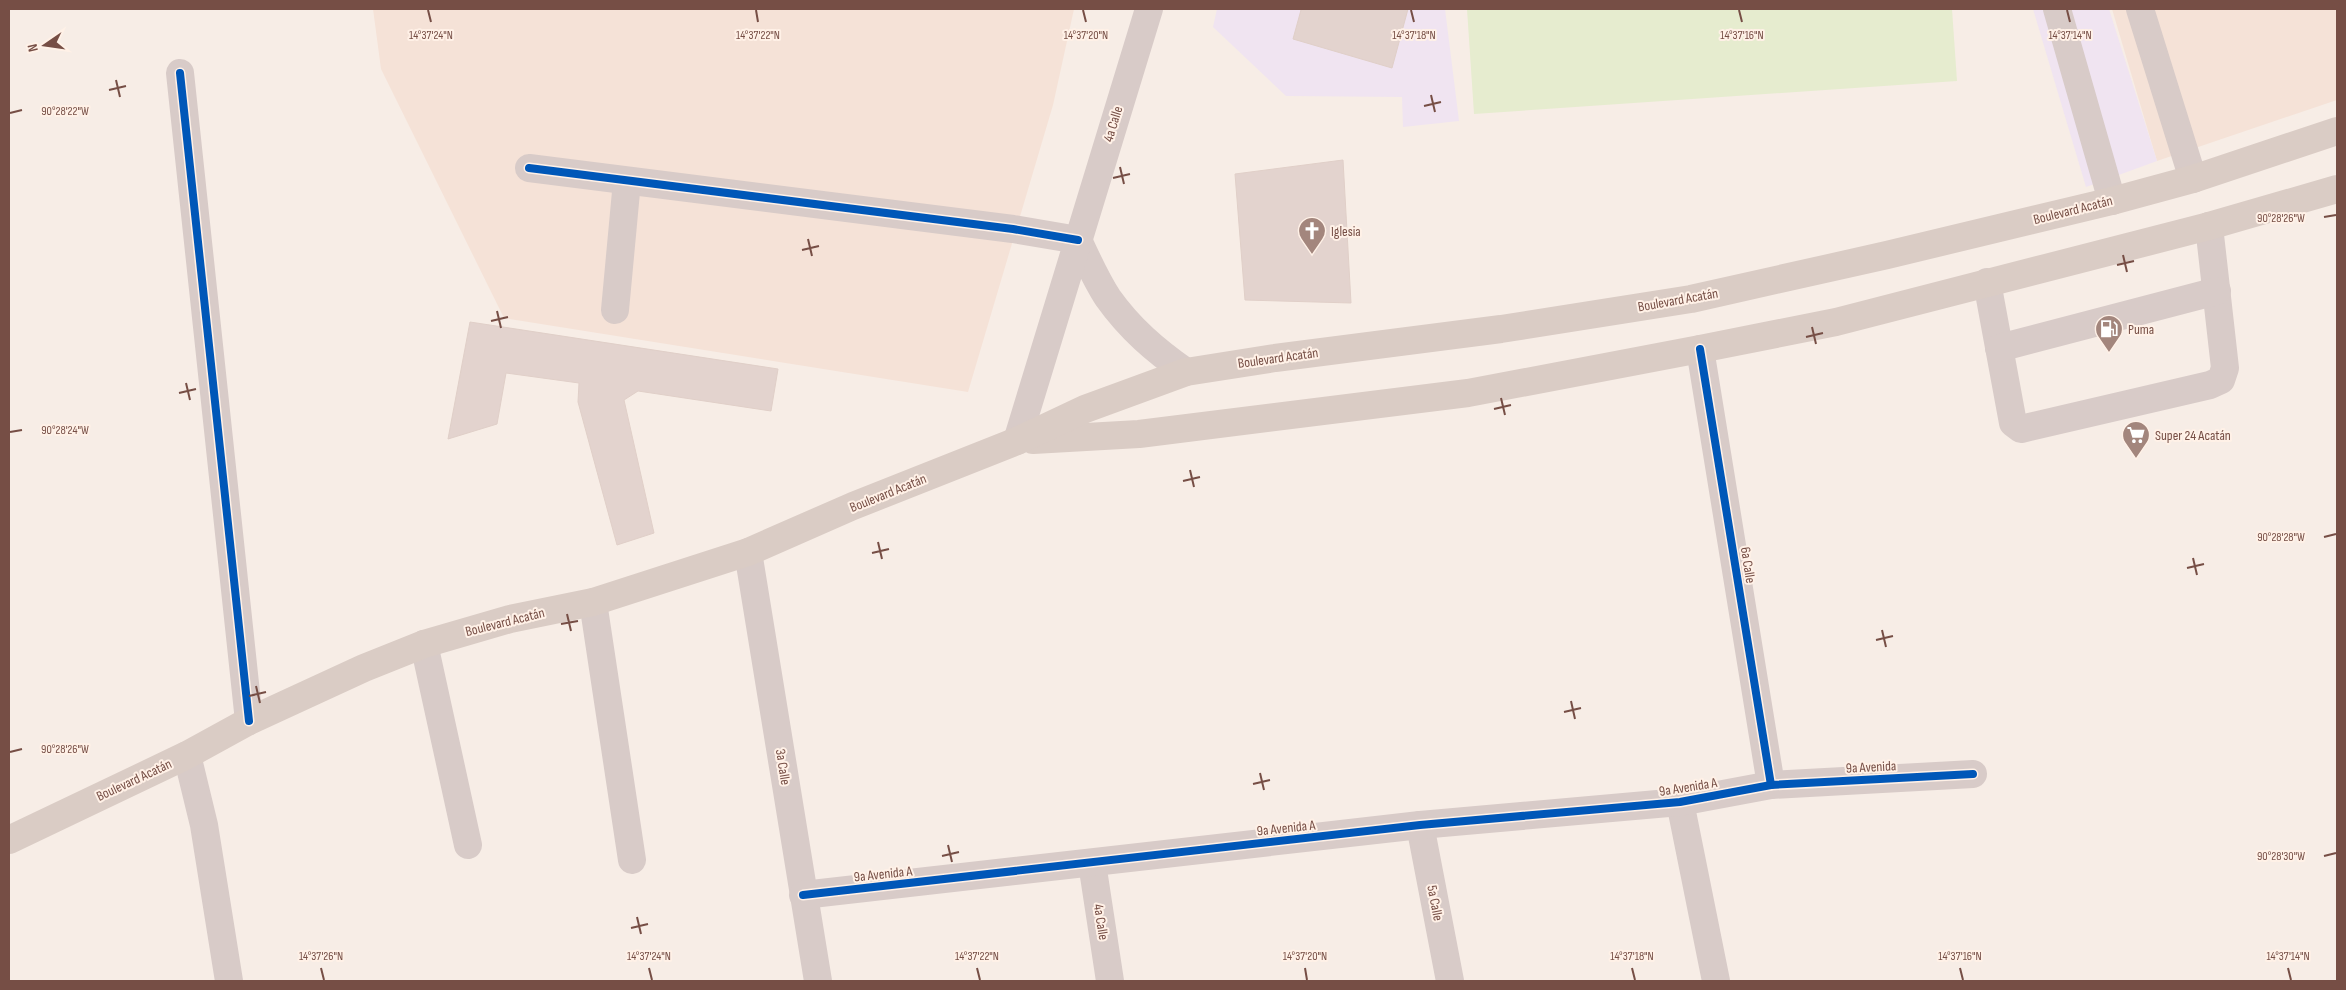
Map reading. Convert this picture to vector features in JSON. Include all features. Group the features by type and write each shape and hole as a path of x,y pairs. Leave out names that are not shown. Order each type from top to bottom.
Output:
{"main road":[{"name":"Boulevard Acatán","path":"9,840 187,755 249,721 364,668 424,644 510,619 593,602 748,552 853,506 1017,441 1085,409 1186,372 1275,358 1501,329 1691,299 1887,255 2112,201 2192,179 2337,132"},
{"name":"Boulevard Acatán","path":"1017,441 1093,435 1139,434 1468,393 1700,349 1836,322 2209,226 2337,189"},
{"path":"1085,409 1093,435"}],"street":[{"name":"4a Calle","path":"1017,441 1148,9"},
{"path":"2057,9 2112,201"},
{"path":"2140,9 2192,179"},
{"path":"180,73 249,721"},
{"path":"529,168 1013,229 1078,240 1107,297 1133,330 1158,353 1186,372"},
{"path":"615,310 627,180"},
{"path":"1987,282 2013,423 2021,429 2210,385 2221,380 2226,368 2209,226"},
{"path":"1999,348 2216,291"},
{"name":"6a Calle","path":"1700,349 1771,785"},
{"name":"3a Calle","path":"748,552 818,981"},
{"path":"593,602 632,860"},
{"path":"424,644 468,845"},
{"path":"187,755 204,825 229,981"},
{"name":"9a Avenida","path":"1771,785 1973,774"},
{"name":"9a Avenida A","path":"804,895 1420,825 1680,802 1771,785"},
{"path":"1680,802 1716,981"},
{"name":"5a Calle","path":"1420,825 1450,981"},
{"name":"4a Calle","path":"1092,863 1110,981"}],"shaded area":[{"path":"373,9 1074,9 1053,105 968,392 504,318 381,69"},
{"path":"1217,9 1445,9 1459,121 1403,127 1402,97 1286,96 1213,27"},
{"path":"2033,9 2109,9 2157,161 2086,187"},
{"path":"2112,9 2337,9 2337,100 2157,161"}],"green space":[{"path":"1467,9 1952,9 1957,81 1474,114"}],"building":[{"path":"1298,9 1408,9 1392,68 1293,39 1301,10"},
{"path":"1343,160 1351,303 1245,300 1235,174"},
{"path":"470,322 778,369 771,411 638,391 624,400 654,533 617,545 578,402 579,383 506,373 497,424 448,439"}],"cycle path":[{"path":"180,73 249,721"},
{"path":"529,168 1013,229 1078,240"},
{"path":"1700,349 1771,785"},
{"path":"803,895 1420,825 1680,802 1771,785 1973,774"}],"place":[{"name":"Iglesia","path":"1312,255"},
{"name":"Puma","path":"2109,353"},
{"name":"Super 24 Acatán","path":"2136,459"}]}
